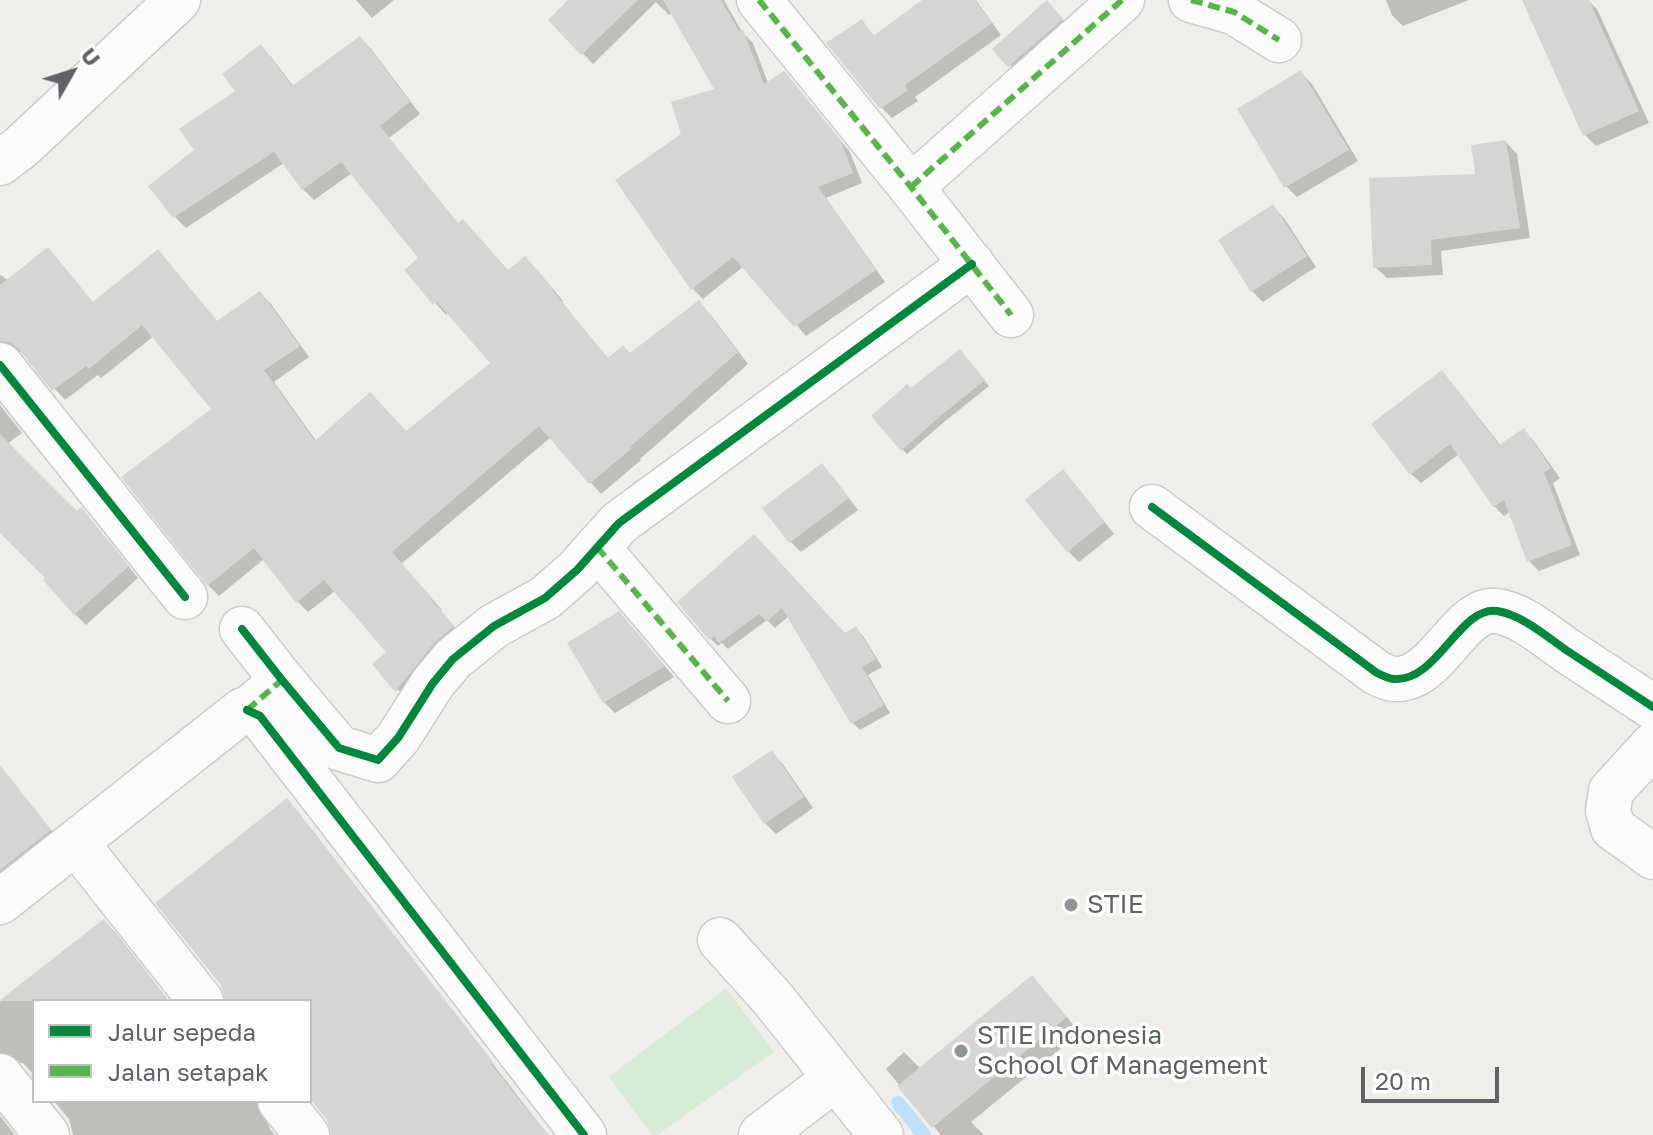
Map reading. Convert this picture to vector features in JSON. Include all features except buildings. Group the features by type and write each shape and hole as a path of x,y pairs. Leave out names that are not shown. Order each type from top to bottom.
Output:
{"street":[{"path":"7,145 178,0"},
{"path":"759,0 1011,315"},
{"path":"911,187 1122,0"},
{"path":"1191,0 1234,12 1279,40"},
{"path":"242,629 339,748 378,760 398,738 433,683 453,659 494,626 545,598 577,570 619,523 972,264"},
{"path":"0,365 185,597"},
{"path":"1152,507 1377,673 1393,679 1412,676 1426,667 1471,621 1483,612 1498,611 1523,621 1653,707"},
{"path":"597,547 728,701"},
{"path":"0,902 282,680"},
{"path":"247,710 260,716 584,1135"},
{"path":"1653,745 1611,791 1608,811 1613,828 1653,857"},
{"path":"76,843 199,999"},
{"path":"720,940 773,999 881,1135"},
{"path":"0,1076 47,1135"},
{"path":"761,1135 836,1078"},
{"path":"282,1103 307,1135"}],"green space":[{"path":"726,988 774,1052 657,1135 652,1135 609,1077"}],"waterway":[{"path":"898,1103 924,1135"}],"marked path":[{"path":"759,0 1011,315"},
{"path":"911,187 1122,0"},
{"path":"1191,0 1234,12 1279,40"},
{"path":"597,547 728,701"},
{"path":"247,710 282,680"}],"cycle path":[{"path":"242,629 339,748 378,760 398,738 433,683 453,659 494,626 545,598 577,570 619,523 972,264"},
{"path":"0,365 185,597"},
{"path":"1152,507 1386,677 1410,677 1436,657 1471,620 1483,613 1497,611 1533,627 1653,707"},
{"path":"247,710 260,716 584,1135"}],"place":[{"name":"STIE","path":"1071,905"},
{"name":"STIE Indonesia School Of Management","path":"961,1051"}]}
